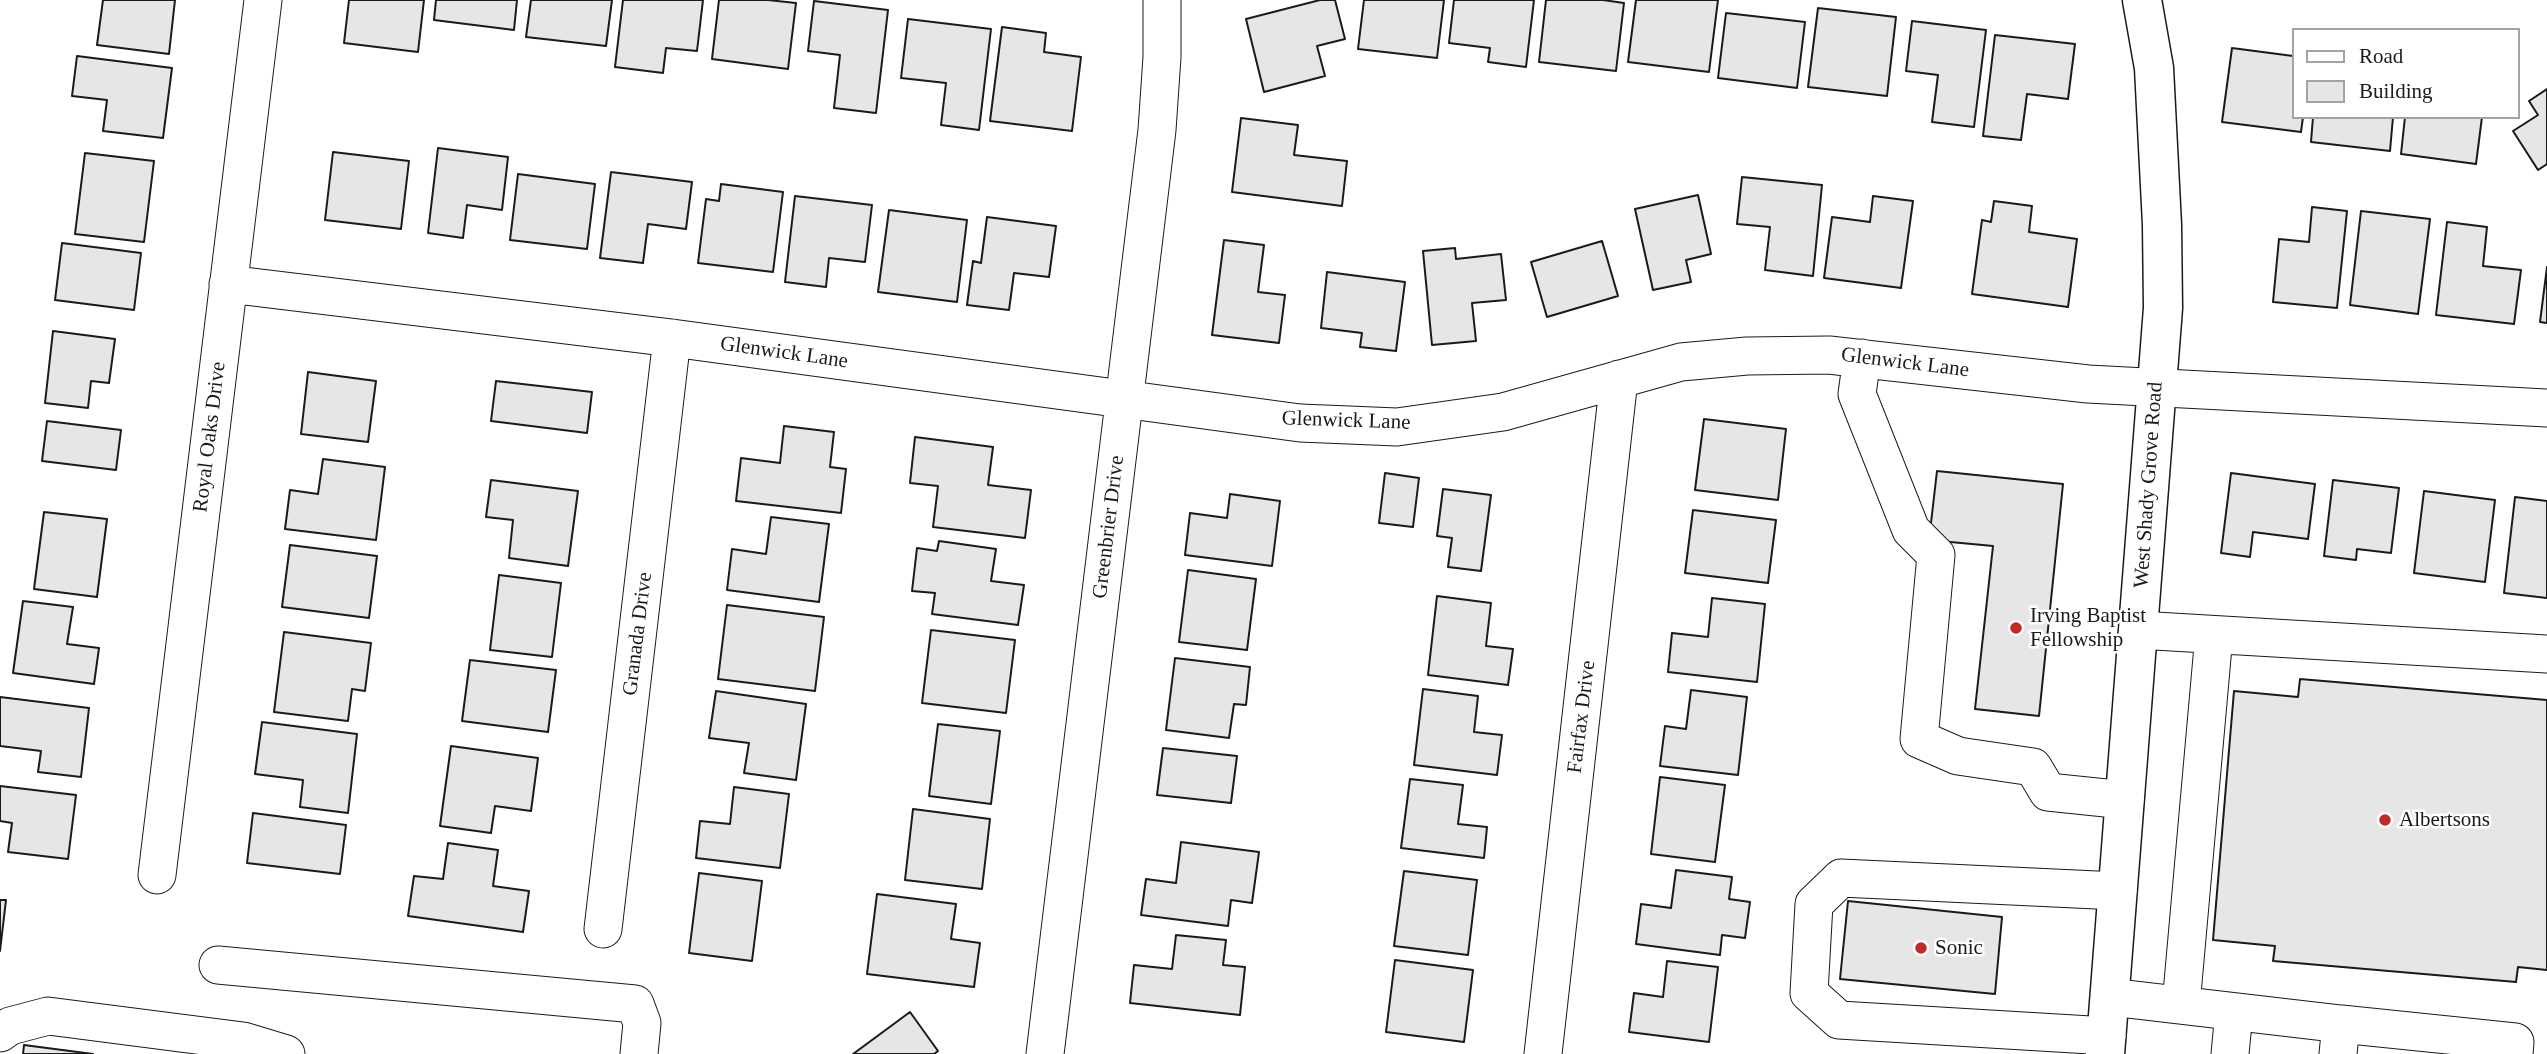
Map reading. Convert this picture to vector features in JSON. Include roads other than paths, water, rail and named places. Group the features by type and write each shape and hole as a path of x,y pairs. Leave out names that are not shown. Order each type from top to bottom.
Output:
{"main road":[{"name":"West Shady Grove Road","path":"2106,1045 2163,308 2162,225 2154,68 2142,0"}],"street":[{"name":"Royal Oaks Drive","path":"157,875 263,0"},
{"name":"Greenbrier Drive","path":"1045,1054 1157,130 1162,57 1162,0"},
{"name":"Glenwick Lane","path":"228,284 672,338 1300,423 1397,427 1503,412 1681,362 1747,356 1829,355 2088,384 2547,408"},
{"name":"Granada Drive","path":"603,929 672,338"},
{"path":"1862,358 1857,394 1911,530 1936,555 1919,739 1958,756 2034,767 2048,792 2126,800"},
{"name":"Fairfax Drive","path":"1543,1054 1619,379"},
{"path":"2138,630 2547,654"},
{"path":"2181,1005 2214,635"},
{"path":"2106,1045 1839,1020 1809,993 1814,904 1841,878 2118,891"},
{"path":"219,965 635,1004 642,1023 639,1054"},
{"path":"2110,997 2234,1012 2339,1039 2412,1043 2515,1042 2514,1054"},
{"path":"2230,1054 2234,1012"},
{"path":"0,1033 10,1026 48,1016 243,1041 286,1054"}],"place":[{"name":"Irving Baptist Fellowship","path":"2016,628"},
{"name":"Albertsons","path":"2385,820"},
{"name":"Sonic","path":"1921,948"}]}
